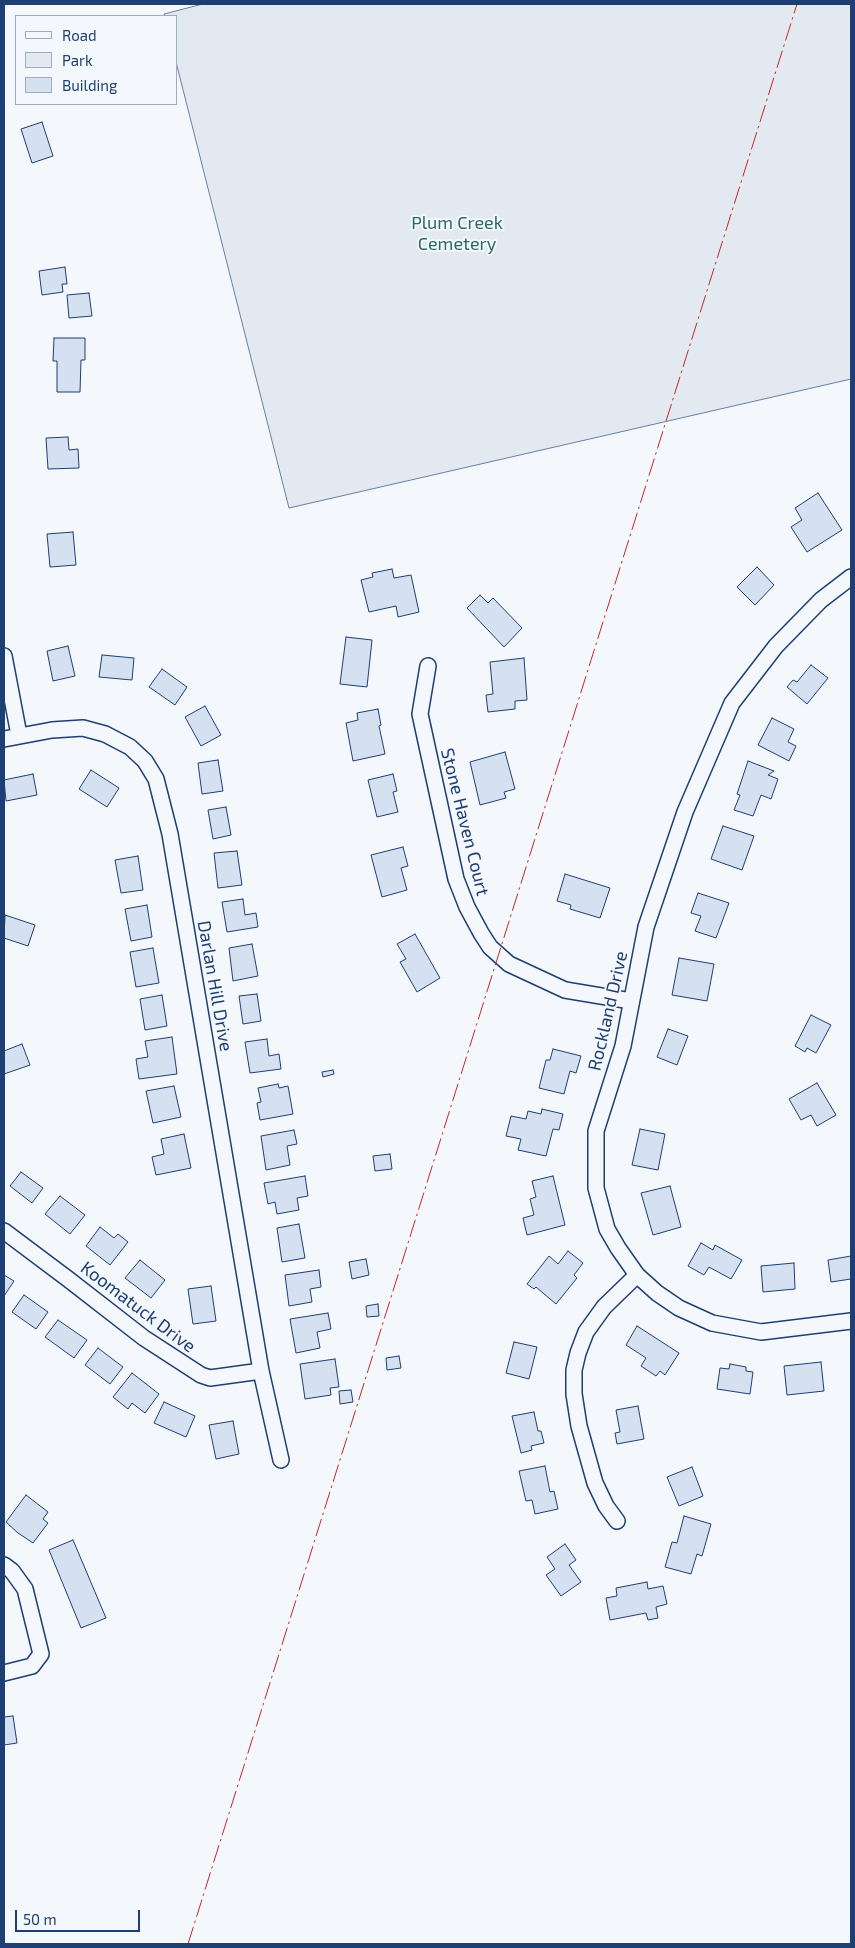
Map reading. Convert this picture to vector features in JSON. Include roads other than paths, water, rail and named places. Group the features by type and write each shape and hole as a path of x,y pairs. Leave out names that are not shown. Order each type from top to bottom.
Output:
{"street":[{"name":"Rockland Drive","path":"851,577 821,600 776,646 732,703 685,812 646,927 623,1046 596,1131 596,1188 607,1229 637,1275 657,1293 679,1308 712,1323 733,1328 761,1332 851,1321"},
{"path":"4,656 19,735"},
{"name":"Stone Haven Court","path":"428,666 420,714 456,879 467,907 481,933 490,946 509,964 565,990 631,1002"},
{"name":"Darlan Hill Drive","path":"4,739 19,735 84,728 105,734 130,747 145,761 156,779 170,834 261,1370 281,1460"},
{"name":"Koomatuck Drive","path":"4,1231 144,1338 202,1375 210,1378 261,1370"},
{"path":"617,1521 606,1506 595,1483 579,1426 574,1394 574,1370 586,1332 604,1307 637,1275"},
{"path":"4,1565 12,1571 25,1588 41,1654 32,1666 4,1673"}],"park label":[{"name":"Plum Creek Cemetery","path":"457,233"}]}
